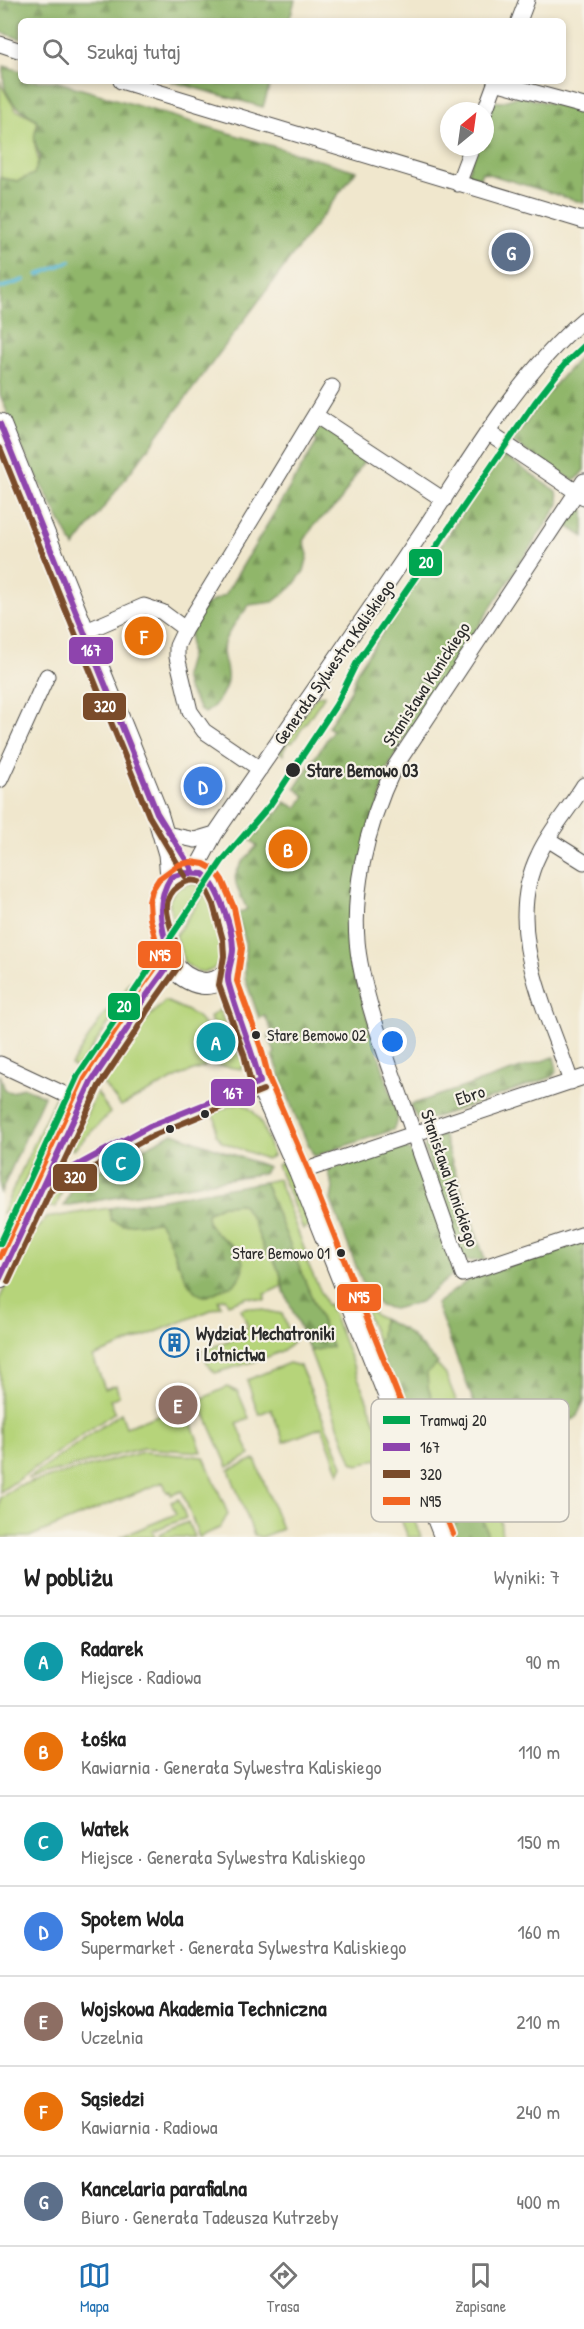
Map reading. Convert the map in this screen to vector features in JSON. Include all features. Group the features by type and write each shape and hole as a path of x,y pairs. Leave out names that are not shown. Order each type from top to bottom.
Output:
{"main road":[{"path":"0,424 157,813 169,854 171,877 162,890 158,903 171,962 188,980"},
{"path":"157,813 198,873 215,883 233,944 232,962 227,974 228,983 253,1051 254,1064"},
{"path":"171,877 198,873"},
{"path":"0,1278 91,1082 129,1026 139,1006 171,962"},
{"path":"129,1026 176,984 188,980 208,984 227,974"},
{"path":"208,984 232,1021 246,1054 254,1064 300,1172 390,1399"},
{"path":"439,1522 445,1537"}],"street":[{"path":"520,18 527,0"},
{"path":"0,44 18,50"},
{"path":"131,84 584,221"},
{"path":"488,102 495,84"},
{"path":"503,84 584,106"},
{"path":"458,184 469,156"},
{"name":"Generała Sylwestra Kaliskiego","path":"198,873 215,834 489,433 537,365 560,339 584,319"},
{"path":"260,768 204,731 190,711 177,657 177,646 185,628 332,387"},
{"path":"315,415 444,500"},
{"path":"489,433 581,490"},
{"name":"Stanisława Kunickiego","path":"581,490 394,768 381,796 367,839 357,931 359,962 373,1020 463,1274 584,1234"},
{"path":"84,632 144,606 162,612 185,628"},
{"path":"0,780 47,676"},
{"path":"577,1080 526,950 524,898 539,854 584,785"},
{"path":"171,835 195,840 215,834"},
{"path":"549,840 584,862"},
{"path":"0,1064 81,1102"},
{"name":"Ebro","path":"300,1172 577,1080"}],"green space":[{"path":"0,0 295,0 290,18 18,18 18,38 0,32"},
{"path":"4,66 18,70 18,84 65,84 356,171 74,547 20,444 0,394 0,178 18,181 34,174 40,157 35,141 38,125 36,119 11,100 4,86"},
{"path":"0,80 16,110 36,119 37,122 35,144 37,168 35,174 18,181 0,178"},
{"path":"181,84 270,84 263,107"},
{"path":"519,96 584,111 584,203 482,172 480,178 468,174 473,156 494,156 494,102 492,102 492,101 501,102"},
{"path":"584,352 584,470 577,479 572,480 512,442 546,395"},
{"path":"327,428 367,456 339,503 314,525 304,541 308,555 304,571 292,587 273,602 249,605 230,631 223,649 227,673 226,684 218,701 205,713 201,711 187,688 184,676 190,655 190,633 203,606 225,595 317,442 313,435 317,429"},
{"path":"502,454 557,492 559,504 403,741 387,770 351,921 351,952 356,980 398,1118 393,1130 314,1156 298,1123 273,1055 275,1053 268,1036 273,1034 265,1016 259,1018 245,978 245,939 237,914 247,909 235,876 237,870 257,846 247,836 270,810 276,815 285,802 297,808 305,796 295,788 333,730 328,727 351,690 357,671"},
{"path":"580,509 584,510 584,537 564,524 571,513"},
{"path":"325,695 292,743 289,741 283,751 284,755 279,752 317,696"},
{"path":"192,883 201,887 174,926 169,900 176,889"},
{"path":"206,891 219,934 220,957 216,966 209,971 202,972 184,962 176,935"},
{"path":"129,982 135,984 78,1069 71,1065 102,1017 123,995"},
{"path":"165,1001 190,1012 203,1023 206,1039 205,1067 182,1075 121,1106 101,1081 138,1028"},
{"path":"219,1010 244,1064 241,1069 214,1065 215,1033 210,1017"},
{"path":"554,1057 557,1070 552,1077 427,1120 417,1118 410,1105"},
{"path":"0,1074 5,1091 13,1092 23,1087 44,1096 0,1194"},
{"path":"97,1092 110,1113 73,1150 71,1148"},
{"path":"55,1098 60,1104 10,1213 2,1213"},
{"path":"242,1104 259,1119 273,1156 266,1159 222,1142 216,1134 216,1121 212,1114 229,1106"},
{"path":"62,1110 64,1121 22,1213 17,1213"},
{"path":"173,1133 268,1167 264,1173 64,1206 74,1185"},
{"path":"443,1135 485,1260 468,1261 461,1258 424,1148 429,1140"},
{"path":"400,1144 411,1152 417,1161 430,1192 451,1264 452,1275 420,1302 394,1309 380,1306 364,1287 331,1200 333,1188 328,1170"},
{"path":"283,1162 309,1226 303,1229 277,1165"},
{"path":"67,1179 56,1207 44,1207 56,1185"},
{"path":"278,1179 308,1259 306,1260 327,1305 329,1304 371,1410 371,1461 358,1465 352,1462 310,1351 332,1347 264,1182"},
{"path":"264,1182 332,1347 310,1351 284,1291 280,1272 265,1251 252,1219 242,1204 222,1205 207,1213 208,1224 236,1250 243,1265 241,1274 234,1285 207,1296 197,1293 190,1285 159,1222 123,1225 111,1220 109,1208"},
{"path":"242,1204 252,1218 265,1251 280,1272 282,1286 265,1294 265,1300 248,1297 228,1304 225,1298 218,1300 221,1306 93,1357 105,1389 116,1385 119,1396 110,1400 115,1412 0,1492 0,1298 26,1242 46,1218 109,1208 110,1214 159,1221 168,1235 177,1262 208,1296 223,1286 233,1246 211,1228 207,1213 222,1205"},
{"path":"584,1241 584,1401 576,1418 569,1421 569,1399 473,1399 436,1304 470,1279"},
{"path":"362,1301 376,1316 411,1335 446,1375 456,1399 400,1399"},
{"path":"248,1307 282,1314 293,1342 280,1352 215,1373 208,1365 203,1351 240,1336 239,1332 248,1327 241,1309"},
{"path":"382,1319 403,1329 438,1363 427,1373 432,1399 399,1399 376,1344 381,1338"},
{"path":"289,1363 300,1366 343,1465 339,1473 322,1427 284,1442 271,1409 259,1414 257,1410 247,1380"},
{"path":"227,1387 238,1392 249,1418 237,1423 250,1455 228,1467 199,1400"},
{"path":"177,1408 189,1416 202,1452 143,1448 27,1479 121,1413 126,1427"},
{"path":"143,1452 204,1457 228,1514 220,1528 199,1537 182,1491 171,1495 170,1491 167,1492 163,1482 29,1537 0,1537 0,1498 17,1486"},
{"path":"255,1459 282,1529 261,1537 254,1535 229,1470"},
{"path":"179,1499 186,1518 152,1531 155,1537 120,1537 176,1514 171,1502"},
{"path":"188,1522 194,1537 160,1537 159,1534"},
{"path":"402,1522 415,1522 421,1537 408,1537"},
{"path":"447,1522 500,1522 502,1537 453,1537"},
{"path":"447,1522 484,1522 488,1537 453,1537"}],"waterway":[{"path":"38,275 70,261"},
{"path":"0,288 24,280"}],"tram line":[{"name":"20","path":"0,1244 78,1075 222,861 270,805 336,705 356,664 536,401 565,364 584,346"}],"transit line":[{"name":"167","path":"0,424 157,813 193,871"},
{"name":"320","path":"0,448 149,816 185,876"},
{"name":"N95","path":"0,1257 83,1078 121,1021 131,1001 161,960 150,918 149,902 152,890 159,879 178,865 191,862 204,864 215,870 222,880 234,908 242,948 237,981 261,1048 269,1079 308,1169 399,1399"},
{"name":"167","path":"171,962 161,919 162,898 171,877 184,873 203,874 214,888 227,920 233,949 228,980 260,1082"},
{"name":"320","path":"8,1282 99,1086 179,966 179,956 167,913 167,902 171,893 188,881 203,883 213,904 223,940 224,956 219,985 244,1054 251,1084"},
{"name":"167","path":"0,1278 91,1082 129,1026 139,1006 171,962"},
{"name":"167","path":"45,1183 150,1126 260,1082"},
{"name":"320","path":"50,1191 154,1135 263,1090"},
{"name":"N95","path":"448,1522 453,1534"}],"place":[{"name":"Kancelaria parafialna","path":"511,252"},
{"name":"Sąsiedzi","path":"144,636"},
{"name":"Stare Bemowo 03","path":"293,770"},
{"name":"Społem Wola","path":"203,786"},
{"name":"Łośka","path":"288,849"},
{"name":"Stare Bemowo 02","path":"256,1035"},
{"name":"Radarek","path":"216,1042"},
{"name":"Watek","path":"121,1162"},
{"name":"Stare Bemowo 01","path":"341,1253"},
{"name":"Wydział Mechatroniki i Lotnictwa","path":"175,1343"},
{"name":"Wojskowa Akademia Techniczna","path":"178,1405"}]}
